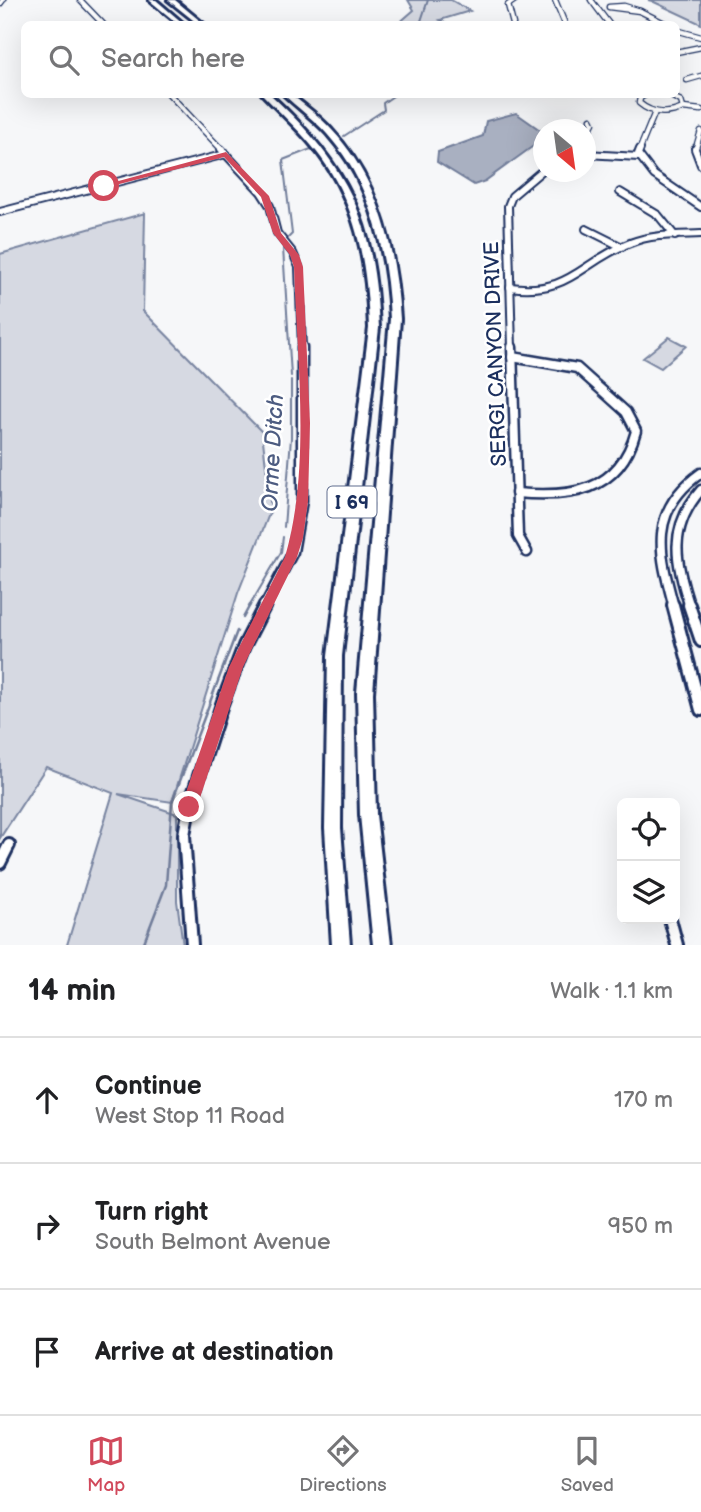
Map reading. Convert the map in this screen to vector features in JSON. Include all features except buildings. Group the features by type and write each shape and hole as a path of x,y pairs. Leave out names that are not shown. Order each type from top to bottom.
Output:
{"highway":[{"path":"152,0 177,21"},
{"path":"171,0 197,21"},
{"name":"I 69","path":"270,98 309,133 341,178 360,216 373,284 374,328 335,656 333,828 341,945"},
{"name":"I 69","path":"291,98 332,134 355,168 384,237 394,288 395,319 365,693 368,815 382,945"}],"street":[{"path":"80,0 100,21"},
{"path":"514,21 508,5 515,0"},
{"path":"555,0 564,21"},
{"path":"591,0 607,21"},
{"path":"642,11 609,7 625,6 642,11 660,21"},
{"path":"680,31 701,37"},
{"path":"680,51 701,47"},
{"path":"687,80 701,76"},
{"path":"173,98 265,196 277,233 298,265 304,475 293,552 244,646 189,807 185,845 192,945"},
{"path":"640,98 640,105 656,112 675,112 683,106"},
{"path":"672,98 683,106 701,108"},
{"path":"656,112 638,148 639,157 654,175 701,207"},
{"path":"701,131 696,137 695,152 701,165"},
{"path":"596,153 639,157"},
{"path":"0,212 226,154"},
{"name":"SERGI CANYON DRIVE","path":"527,552 518,536 509,201 533,179"},
{"path":"620,192 658,215 675,236"},
{"path":"586,229 622,247"},
{"path":"510,287 559,287 622,247 649,237 701,234"},
{"path":"512,357 577,368 626,412 636,432 634,442 607,478 592,489 566,496 516,493"},
{"path":"701,473 682,487 666,509 660,531 660,556 701,710"},
{"path":"701,490 681,514 676,556 701,641"},
{"path":"0,863 9,845"},
{"path":"671,924 677,945"}],"shaded area":[{"path":"408,0 451,0 470,11 442,21 401,21 414,10"},
{"path":"648,0 701,0 701,24 652,1"},
{"path":"145,213 143,311 262,432 271,509 238,593 172,802 118,794 177,814 177,901 183,945 67,945 113,793 46,767 0,838 0,254"},
{"path":"669,337 686,346 661,368 643,358"}],"water":[{"path":"516,113 533,125 533,146 485,181 474,185 437,162 438,152 483,136 486,121"}],"waterway":[{"name":"Orme Ditch","path":"421,21 428,0"},
{"name":"Orme Ditch","path":"344,136 384,110 383,103 390,98"},
{"name":"Orme Ditch","path":"287,239 292,234 283,160 311,149"},
{"name":"Orme Ditch","path":"283,248 291,376"},
{"name":"Orme Ditch","path":"284,527 291,438 291,380"},
{"name":"Orme Ditch","path":"249,607 281,552 283,537"},
{"name":"Orme Ditch","path":"243,618 250,605"},
{"name":"Orme Ditch","path":"143,945 166,885 172,802 237,631"}],"route":[{"path":"104,186 226,154 265,196 277,233 294,255 299,267 304,475 296,538 291,557 244,646 189,807"}]}
